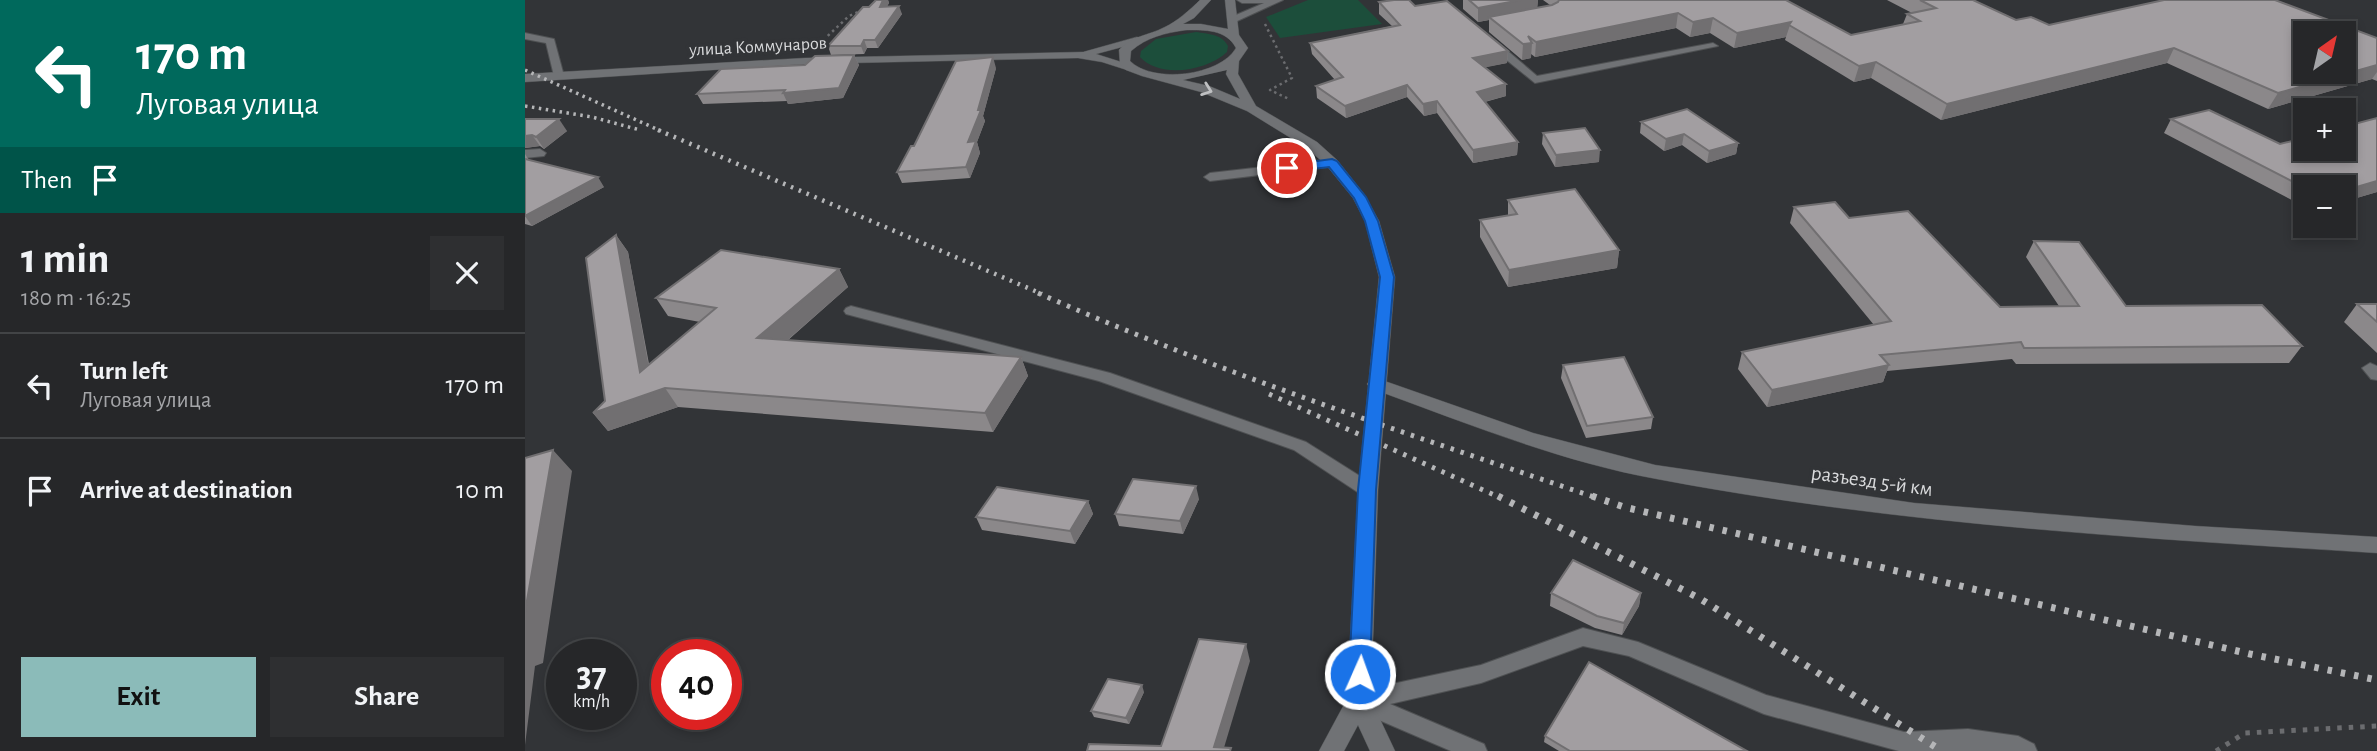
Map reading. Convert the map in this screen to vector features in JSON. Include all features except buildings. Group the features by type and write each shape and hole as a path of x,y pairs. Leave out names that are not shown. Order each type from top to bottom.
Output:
{"street":[{"path":"1078,55 1166,30 1190,16 1206,0"},
{"path":"1230,0 1234,35 1242,48 1233,61 1232,74 1251,108"},
{"path":"1166,30 1204,27 1234,35"},
{"path":"1131,68 1123,57 1125,50 1137,40"},
{"name":"улица Коммунаров","path":"525,78 805,61 1078,55"},
{"path":"1078,55 1104,59 1205,89 1251,108 1312,145 1332,163 1360,197 1372,221 1387,277 1367,490 1359,701 1331,751"},
{"path":"1162,77 1199,74 1233,61"},
{"name":"разъезд 5-й км","path":"1376,384 1529,439 1655,472 1914,511 2195,534 2377,545"},
{"path":"1359,701 1383,751"}],"lane":[{"path":"1242,0 1268,0"},
{"path":"1232,20 1278,0"},
{"path":"525,36 550,41 559,76"},
{"path":"1486,37 1535,80 1713,46"},
{"path":"525,154 540,153"},
{"path":"1210,177 1332,163"},
{"path":"851,312 1104,377 1300,446 1367,490"},
{"path":"1359,701 1481,674 1583,638 1631,648 1764,704 1905,742 1968,738 2018,746 2026,751"},
{"path":"1359,701 1476,751"}],"path":[{"path":"805,61 831,30 865,6 885,0"},
{"path":"1260,15 1292,78 1270,90 1289,99"},
{"path":"2216,751 2245,733 2377,726"}],"green space":[{"path":"1308,0 1358,0 1382,24 1280,38 1266,17"},
{"path":"1196,32 1222,39 1228,46 1227,52 1208,64 1183,70 1159,68 1140,57 1141,51 1156,39"}],"railway":[{"path":"525,70 661,131"},
{"path":"525,106 592,117 640,130"},
{"path":"658,130 1042,294"},
{"path":"1038,293 1245,376 1597,498"},
{"path":"1269,394 1501,498"},
{"path":"1498,496 1699,598 1942,751"},
{"path":"1592,496 1624,507 2250,654 2377,680"}],"route":[{"path":"1287,168 1332,163 1360,197 1372,221 1387,277 1367,490 1360,674"}]}
